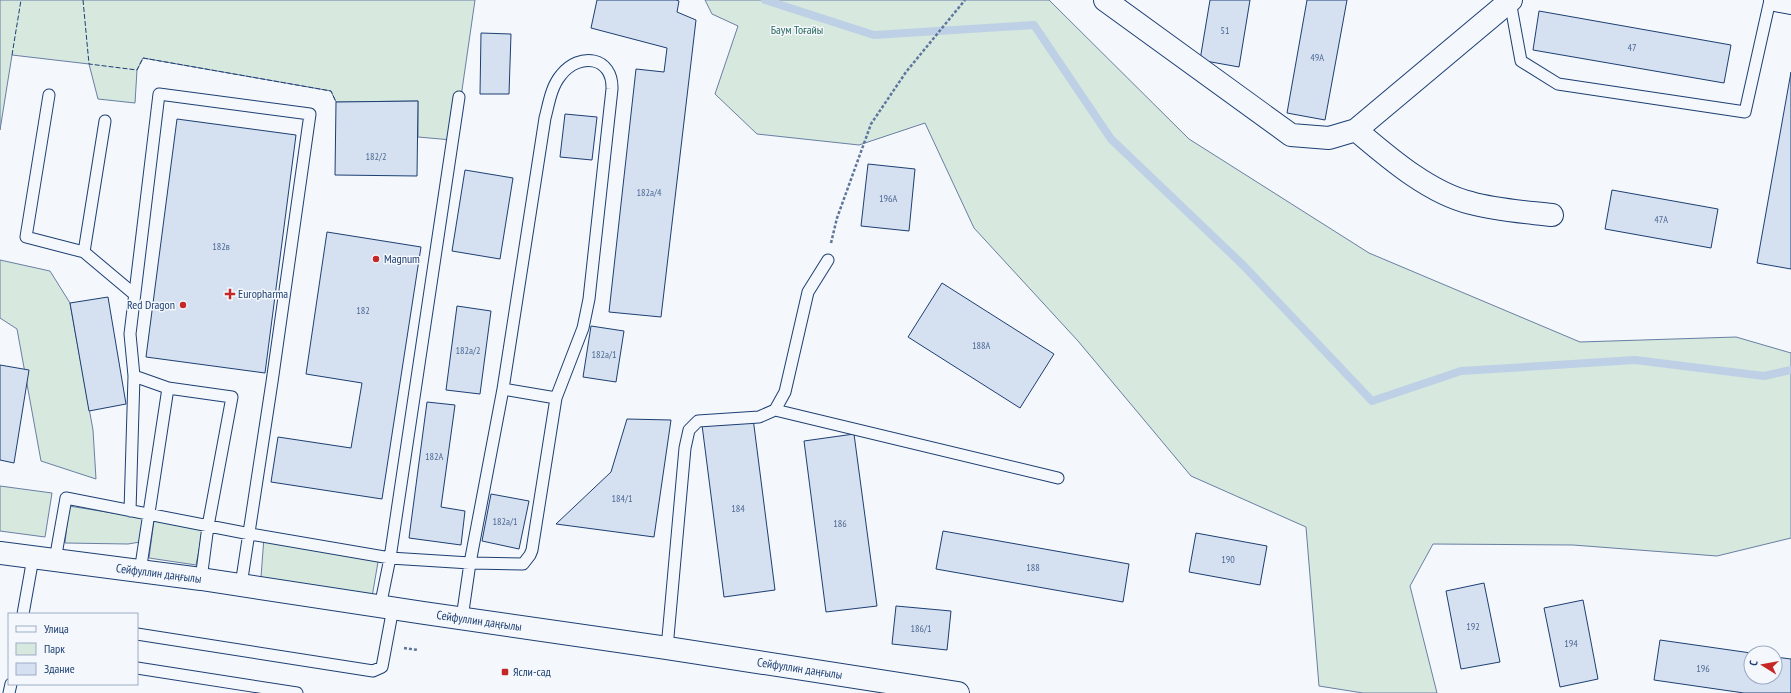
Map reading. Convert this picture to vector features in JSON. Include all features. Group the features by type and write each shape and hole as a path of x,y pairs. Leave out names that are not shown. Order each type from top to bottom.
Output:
{"main road":[{"path":"1105,0 1291,135 1329,138 1356,130 1511,1"},
{"path":"1775,0 1791,3"},
{"path":"1356,130 1398,165 1437,190 1470,203 1552,215"},
{"name":"Сейфуллин даңғылы","path":"0,553 201,579 958,693"}],"lane":[{"path":"1511,1 1521,61 1558,84 1745,112 1770,0"},
{"path":"55,560 66,498 250,534 390,558 470,563 523,564 530,556 556,398 583,328 589,299 612,85 610,74 606,67 595,61 580,62 569,66 553,88 545,118 502,390 470,563 462,618"},
{"path":"130,511 134,376 130,334 159,94 310,114 250,534 241,585"},
{"path":"49,95 26,237 84,252 134,294"},
{"path":"138,634 373,671 382,667 390,558 459,97"},
{"path":"84,252 105,121"},
{"path":"775,410 785,392 808,292 828,260"},
{"path":"134,376 168,388 232,397 208,526 201,579"},
{"path":"140,572 168,388"},
{"path":"502,390 556,398"},
{"path":"667,648 685,448 689,430 698,421 759,417 775,410 1058,478"},
{"path":"23,613 33,558"},
{"path":"138,668 297,693"}],"path":[{"path":"828,260 837,218 871,124 906,72 965,0"}],"green space":[{"path":"0,0 475,0 462,90 452,140 418,137 418,101 336,102 331,91 143,58 137,70 135,103 98,99 89,64 12,55 0,130"},
{"name":"Баум Тоғайы","path":"705,0 1049,0 1189,139 1369,253 1580,342 1736,337 1791,353 1791,538 1717,556 1573,545 1433,544 1410,586 1437,693 1363,693 1319,686 1306,527 1191,476 1078,341 974,228 925,123 859,145 757,134 715,94 738,26 712,14"},
{"path":"0,260 50,271 70,303 93,430 96,479 41,461 17,329 0,318"},
{"path":"0,486 52,493 45,537 0,531"},
{"path":"69,506 144,518 140,542 128,544 65,543"},
{"path":"154,520 203,530 196,565 149,558"},
{"path":"264,537 379,556 372,597 261,577"}],"building":[{"path":"597,0 676,0 679,1 677,12 696,20 661,317 609,312 636,69 664,72 667,48 591,28"},
{"path":"1210,0 1250,0 1239,67 1200,60"},
{"path":"1307,0 1347,0 1325,120 1287,113"},
{"path":"1539,11 1731,45 1724,83 1533,50"},
{"path":"481,33 511,34 509,94 480,94"},
{"path":"1791,72 1791,269 1757,263"},
{"path":"418,101 417,176 335,175 336,102"},
{"path":"565,114 597,117 592,160 560,157"},
{"path":"177,119 296,135 265,373 146,357"},
{"path":"868,164 915,169 909,231 861,226"},
{"path":"465,170 513,178 500,259 452,251"},
{"path":"1612,190 1718,209 1711,248 1605,229"},
{"path":"327,232 421,247 382,499 271,482 278,437 351,448 362,383 306,374"},
{"path":"942,283 1054,354 1020,408 908,337"},
{"path":"108,297 126,404 89,411 70,303"},
{"path":"457,306 491,311 480,394 446,390"},
{"path":"591,326 624,331 616,382 583,377"},
{"path":"0,365 29,370 14,463 0,460"},
{"path":"427,402 455,405 441,507 465,511 461,545 409,538"},
{"path":"753,418 775,590 724,597 702,425"},
{"path":"627,419 671,420 654,537 556,524 611,472"},
{"path":"854,434 877,606 826,612 804,441"},
{"path":"491,494 529,501 519,549 482,541"},
{"path":"943,531 1129,564 1123,602 936,569"},
{"path":"1196,533 1267,546 1260,585 1189,572"},
{"path":"1484,583 1500,662 1461,669 1446,591"},
{"path":"1583,600 1598,679 1560,687 1544,608"},
{"path":"896,606 951,611 947,650 892,644"},
{"path":"1660,640 1743,652 1743,685 1783,685 1783,658 1791,659 1791,693 1744,693 1654,680"}],"waterway":[{"path":"765,0 874,35 1034,25 1111,139 1243,265 1372,401 1461,371 1635,360 1764,376 1791,370"}],"fence":[{"path":"12,55 21,0"},
{"path":"83,0 89,64 137,70 143,58 331,91 336,102"}],"place":[{"name":"Magnum","path":"376,259"},
{"name":"Europharma","path":"230,294"},
{"name":"Red Dragon","path":"183,305"},
{"name":"Ясли-сад","path":"505,672"}]}
